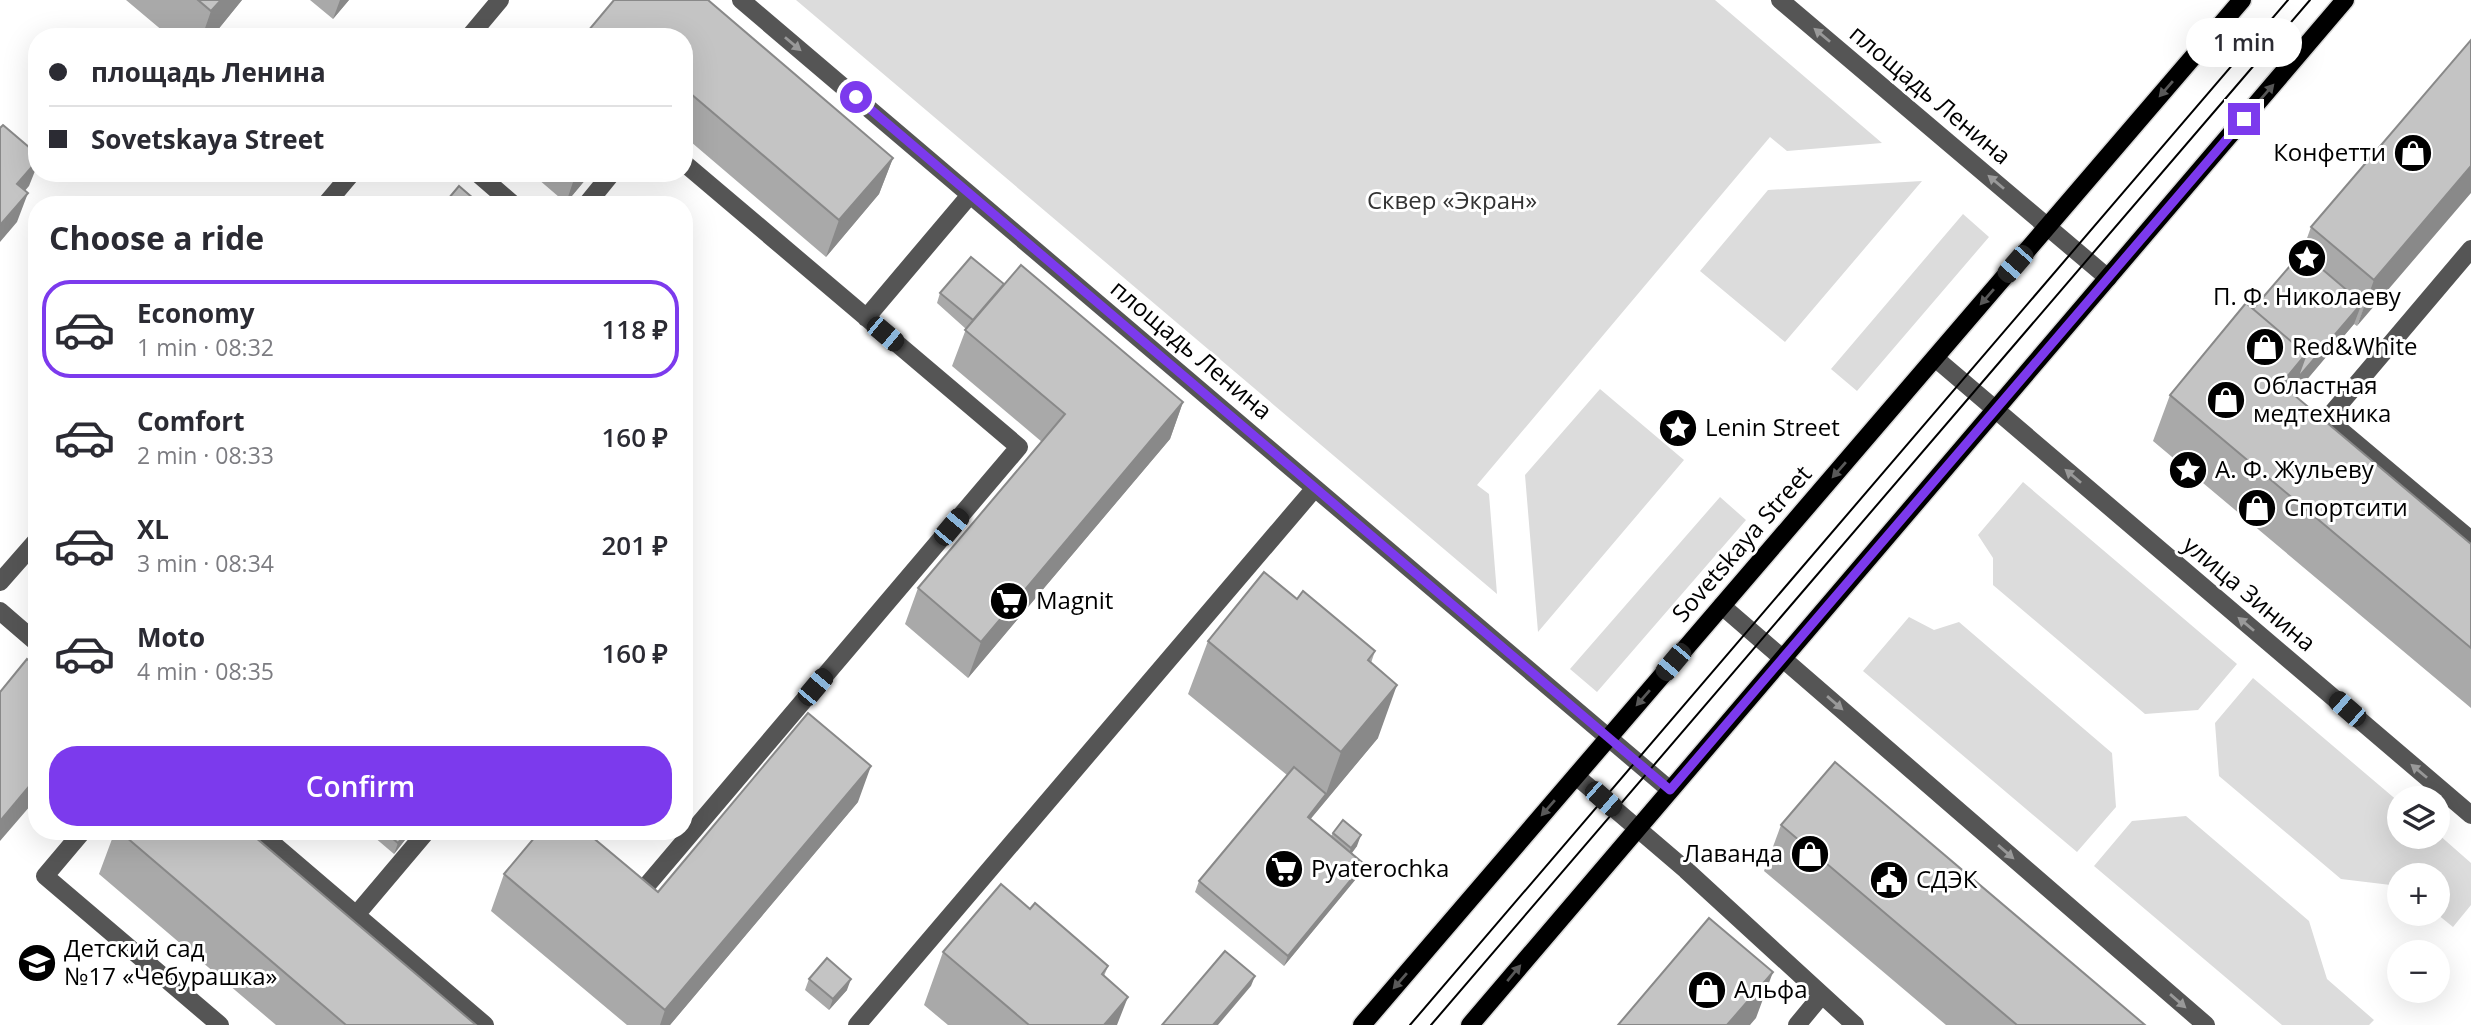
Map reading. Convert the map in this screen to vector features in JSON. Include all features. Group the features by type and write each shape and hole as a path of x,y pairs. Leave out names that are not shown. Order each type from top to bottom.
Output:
{"main road":[{"name":"Sovetskaya Street","path":"1362,1025 2242,0"},
{"path":"1470,1025 2346,0"}],"street":[{"path":"477,28 500,0"},
{"name":"площадь Ленина","path":"741,0 1670,790"},
{"name":"площадь Ленина","path":"1780,0 2108,278"},
{"path":"693,171 1019,447 693,831"},
{"path":"333,196 344,182"},
{"path":"487,182 504,196"},
{"path":"593,196 605,182"},
{"path":"866,318 970,195"},
{"path":"2471,248 2327,419 2471,540"},
{"name":"улица Зинина","path":"1935,358 2471,815"},
{"path":"857,1025 1315,488"},
{"path":"0,582 28,550"},
{"path":"1722,606 2206,1025"},
{"path":"0,611 28,635"},
{"path":"1576,776 1686,870 1854,1025"},
{"path":"75,840 45,876 220,1025"},
{"path":"268,840 485,1025"},
{"path":"356,915 419,840"},
{"path":"622,874 642,891 685,840"},
{"path":"1797,1025 1821,996"}],"green space":[{"name":"Сквер «Экран»","path":"796,0 1715,0 1882,143 1787,151 1770,137 1477,485 1489,494 1497,594"},
{"path":"1922,181 1785,342 1700,271 1768,190"},
{"path":"1963,214 1989,237 1857,391 1831,369"},
{"path":"1600,389 1684,460 1538,632 1525,475"},
{"path":"2023,482 2237,664 2198,710 2145,714 1993,585 1993,558 1978,535"},
{"path":"1720,497 1746,520 1597,692 1570,669"},
{"path":"1909,617 1934,630 1959,622 2112,753 2116,807 2077,852 1863,671"},
{"path":"2253,678 2387,792 2387,849 2450,849 2450,845 2471,863 2471,905 2453,927 2450,925 2450,863 2387,863 2387,885 2341,879 2219,776 2215,723"},
{"path":"2186,816 2309,921 2327,979 2374,1020 2369,1025 2282,1025 2094,866 2132,821"}],"building":[{"path":"198,0 221,0 211,11"},
{"path":"614,0 708,0 893,158 839,220 693,96 693,28 591,28"},
{"path":"2471,40 2471,166 2374,280 2311,227"},
{"path":"3,125 28,146 28,171 17,184 28,193 0,225 0,128"},
{"path":"459,186 471,196 451,196"},
{"path":"2302,252 2362,303 2297,379 2306,354 2253,309"},
{"path":"971,257 1004,284 973,320 940,293"},
{"path":"1021,265 1183,402 981,642 918,588 1065,414 965,330"},
{"path":"2246,303 2306,354 2281,384 2471,544 2471,648 2170,395"},
{"path":"1264,572 1297,599 1303,591 1375,651 1368,660 1397,685 1341,752 1208,641"},
{"path":"28,660 28,788 0,821 0,692"},
{"path":"808,713 871,766 665,1010 504,874 532,840 596,840 658,892"},
{"path":"1835,762 2145,1025 2017,1025 1781,825"},
{"name":"Pyaterochka","path":"1294,767 1326,794 1308,817 1364,864 1288,956 1199,881"},
{"path":"1343,820 1361,835 1351,848 1333,833"},
{"path":"130,840 259,840 476,1025 346,1025"},
{"path":"1001,884 1030,909 1035,903 1108,966 1102,974 1128,997 1104,1025 1029,1025 943,952"},
{"path":"1709,918 1773,972 1727,1025 1618,1025"},
{"path":"1225,951 1255,976 1213,1025 1162,1025"},
{"path":"827,958 851,979 833,999 809,979"}],"tram line":[{"path":"1410,1025 2288,0"},
{"path":"1431,1025 2310,0"}],"place":[{"name":"Конфетти","path":"2413,153"},
{"name":"П. Ф. Николаеву","path":"2307,258"},
{"name":"Red&White","path":"2265,347"},
{"name":"Областная медтехника","path":"2226,400"},
{"name":"Lenin Street","path":"1678,428"},
{"name":"А. Ф. Жульеву","path":"2188,470"},
{"name":"Спортсити","path":"2257,508"},
{"name":"Magnit","path":"1009,601"},
{"name":"Лаванда","path":"1810,854"},
{"name":"Pyaterochka","path":"1284,869"},
{"name":"СДЭК","path":"1889,880"},
{"name":"Детский сад №17 «Чебурашка»","path":"37,963"},
{"name":"Альфа","path":"1707,990"}],"route":[{"path":"856,97 1670,790 2244,119"}]}
